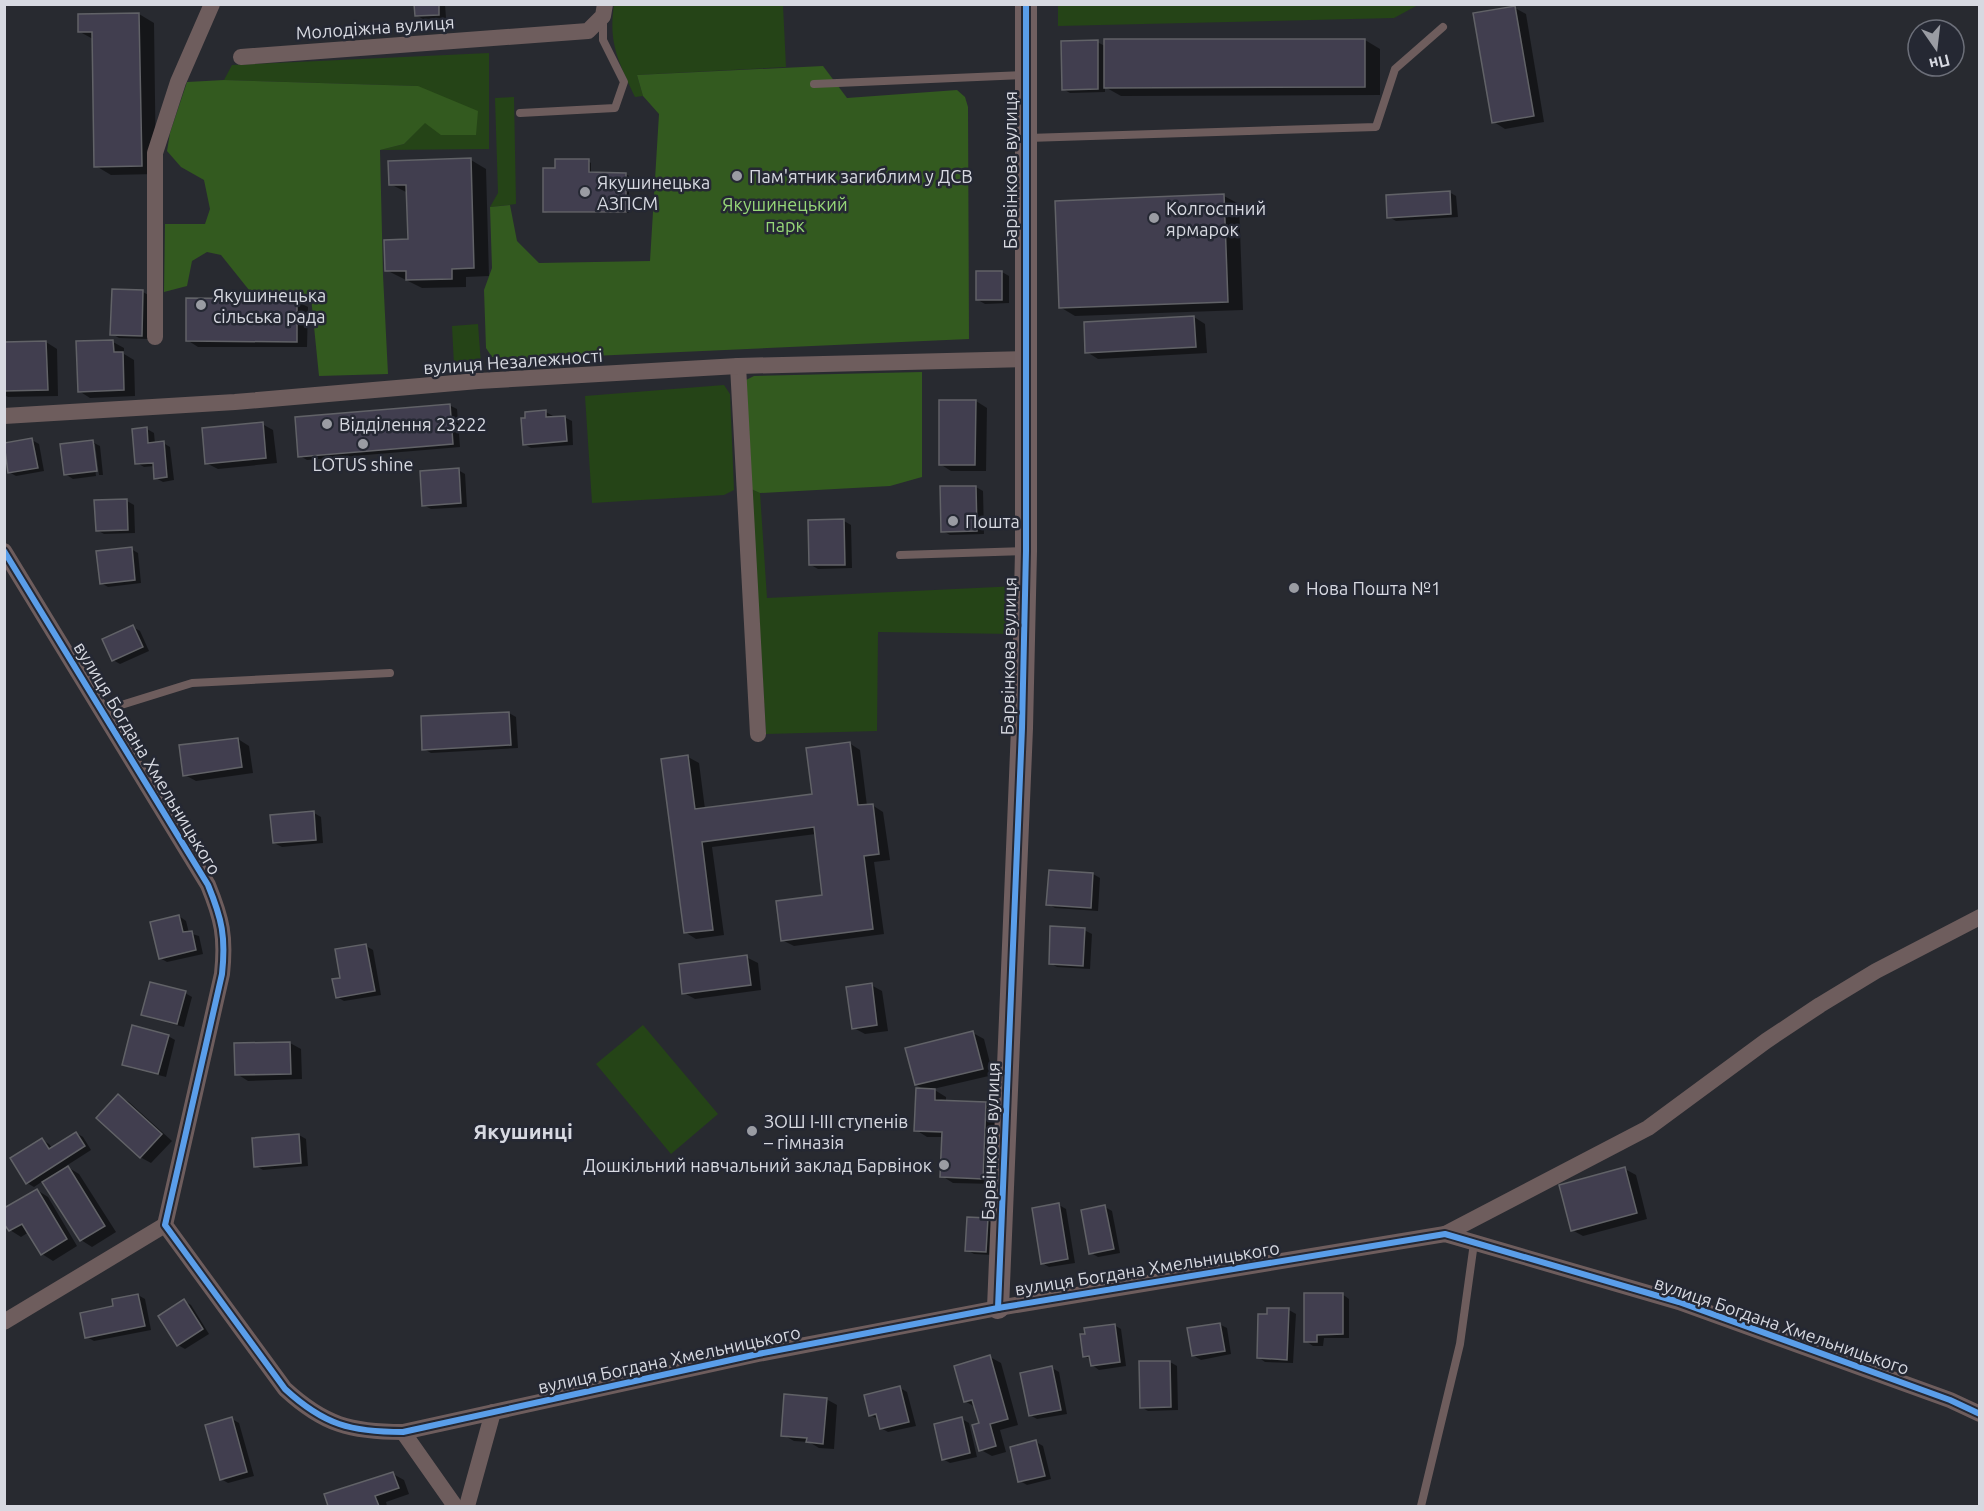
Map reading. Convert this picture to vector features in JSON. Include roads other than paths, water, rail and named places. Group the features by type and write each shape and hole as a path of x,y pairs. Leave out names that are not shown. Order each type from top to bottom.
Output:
{"street":[{"path":"156,337 155,153 178,82 212,4"},
{"name":"Барвінкова вулиця","path":"998,1308 1022,728 1026,551 1024,138 1026,4"},
{"name":"Молодіжна вулиця","path":"241,57 588,31 604,10"},
{"name":"вулиця Незалежності","path":"4,416 235,402 478,381 738,366 1024,359"},
{"path":"738,366 758,734"},
{"name":"вулиця Богдана Хмельницького","path":"4,550 208,885 223,928 222,974 165,1225 285,1389 302,1405 322,1416 346,1427 370,1432 403,1432 758,1354 998,1308 1445,1234 1648,1128 1766,1041 1820,1005 1876,971 1980,917"},
{"path":"4,1322 165,1225"},
{"name":"вулиця Богдана Хмельницького","path":"1445,1234 1679,1302 1938,1396 1980,1414"},
{"path":"467,1506 493,1412"},
{"path":"403,1432 454,1506"}],"lane":[{"path":"520,113 615,108 624,82 603,40 604,10"},
{"path":"1024,138 1376,128 1395,69 1443,27"},
{"path":"814,84 1025,75"},
{"path":"900,555 1026,551"},
{"path":"102,711 192,683 390,673"},
{"path":"1421,1506 1460,1344 1474,1243"}],"place":[{"name":"Пам'ятник загиблим у ДСВ","path":"737,176"},
{"name":"Якушинецька АЗПСМ","path":"585,192"},
{"name":"Колгоспний ярмарок","path":"1154,218"},
{"name":"Якушинецька сільська рада","path":"201,305"},
{"name":"Відділення 23222","path":"327,424"},
{"name":"LOTUS shine","path":"363,444"},
{"name":"Пошта","path":"953,521"},
{"name":"Нова Пошта №1","path":"1294,588"},
{"name":"ЗОШ І-ІІІ ступенів – гімназія","path":"752,1131"},
{"name":"Дошкільний навчальний заклад Барвінок","path":"944,1165"}],"district":[{"name":"Якушинці","path":"523,1131"}],"park label":[{"name":"Якушинецький парк","path":"785,214"}]}
